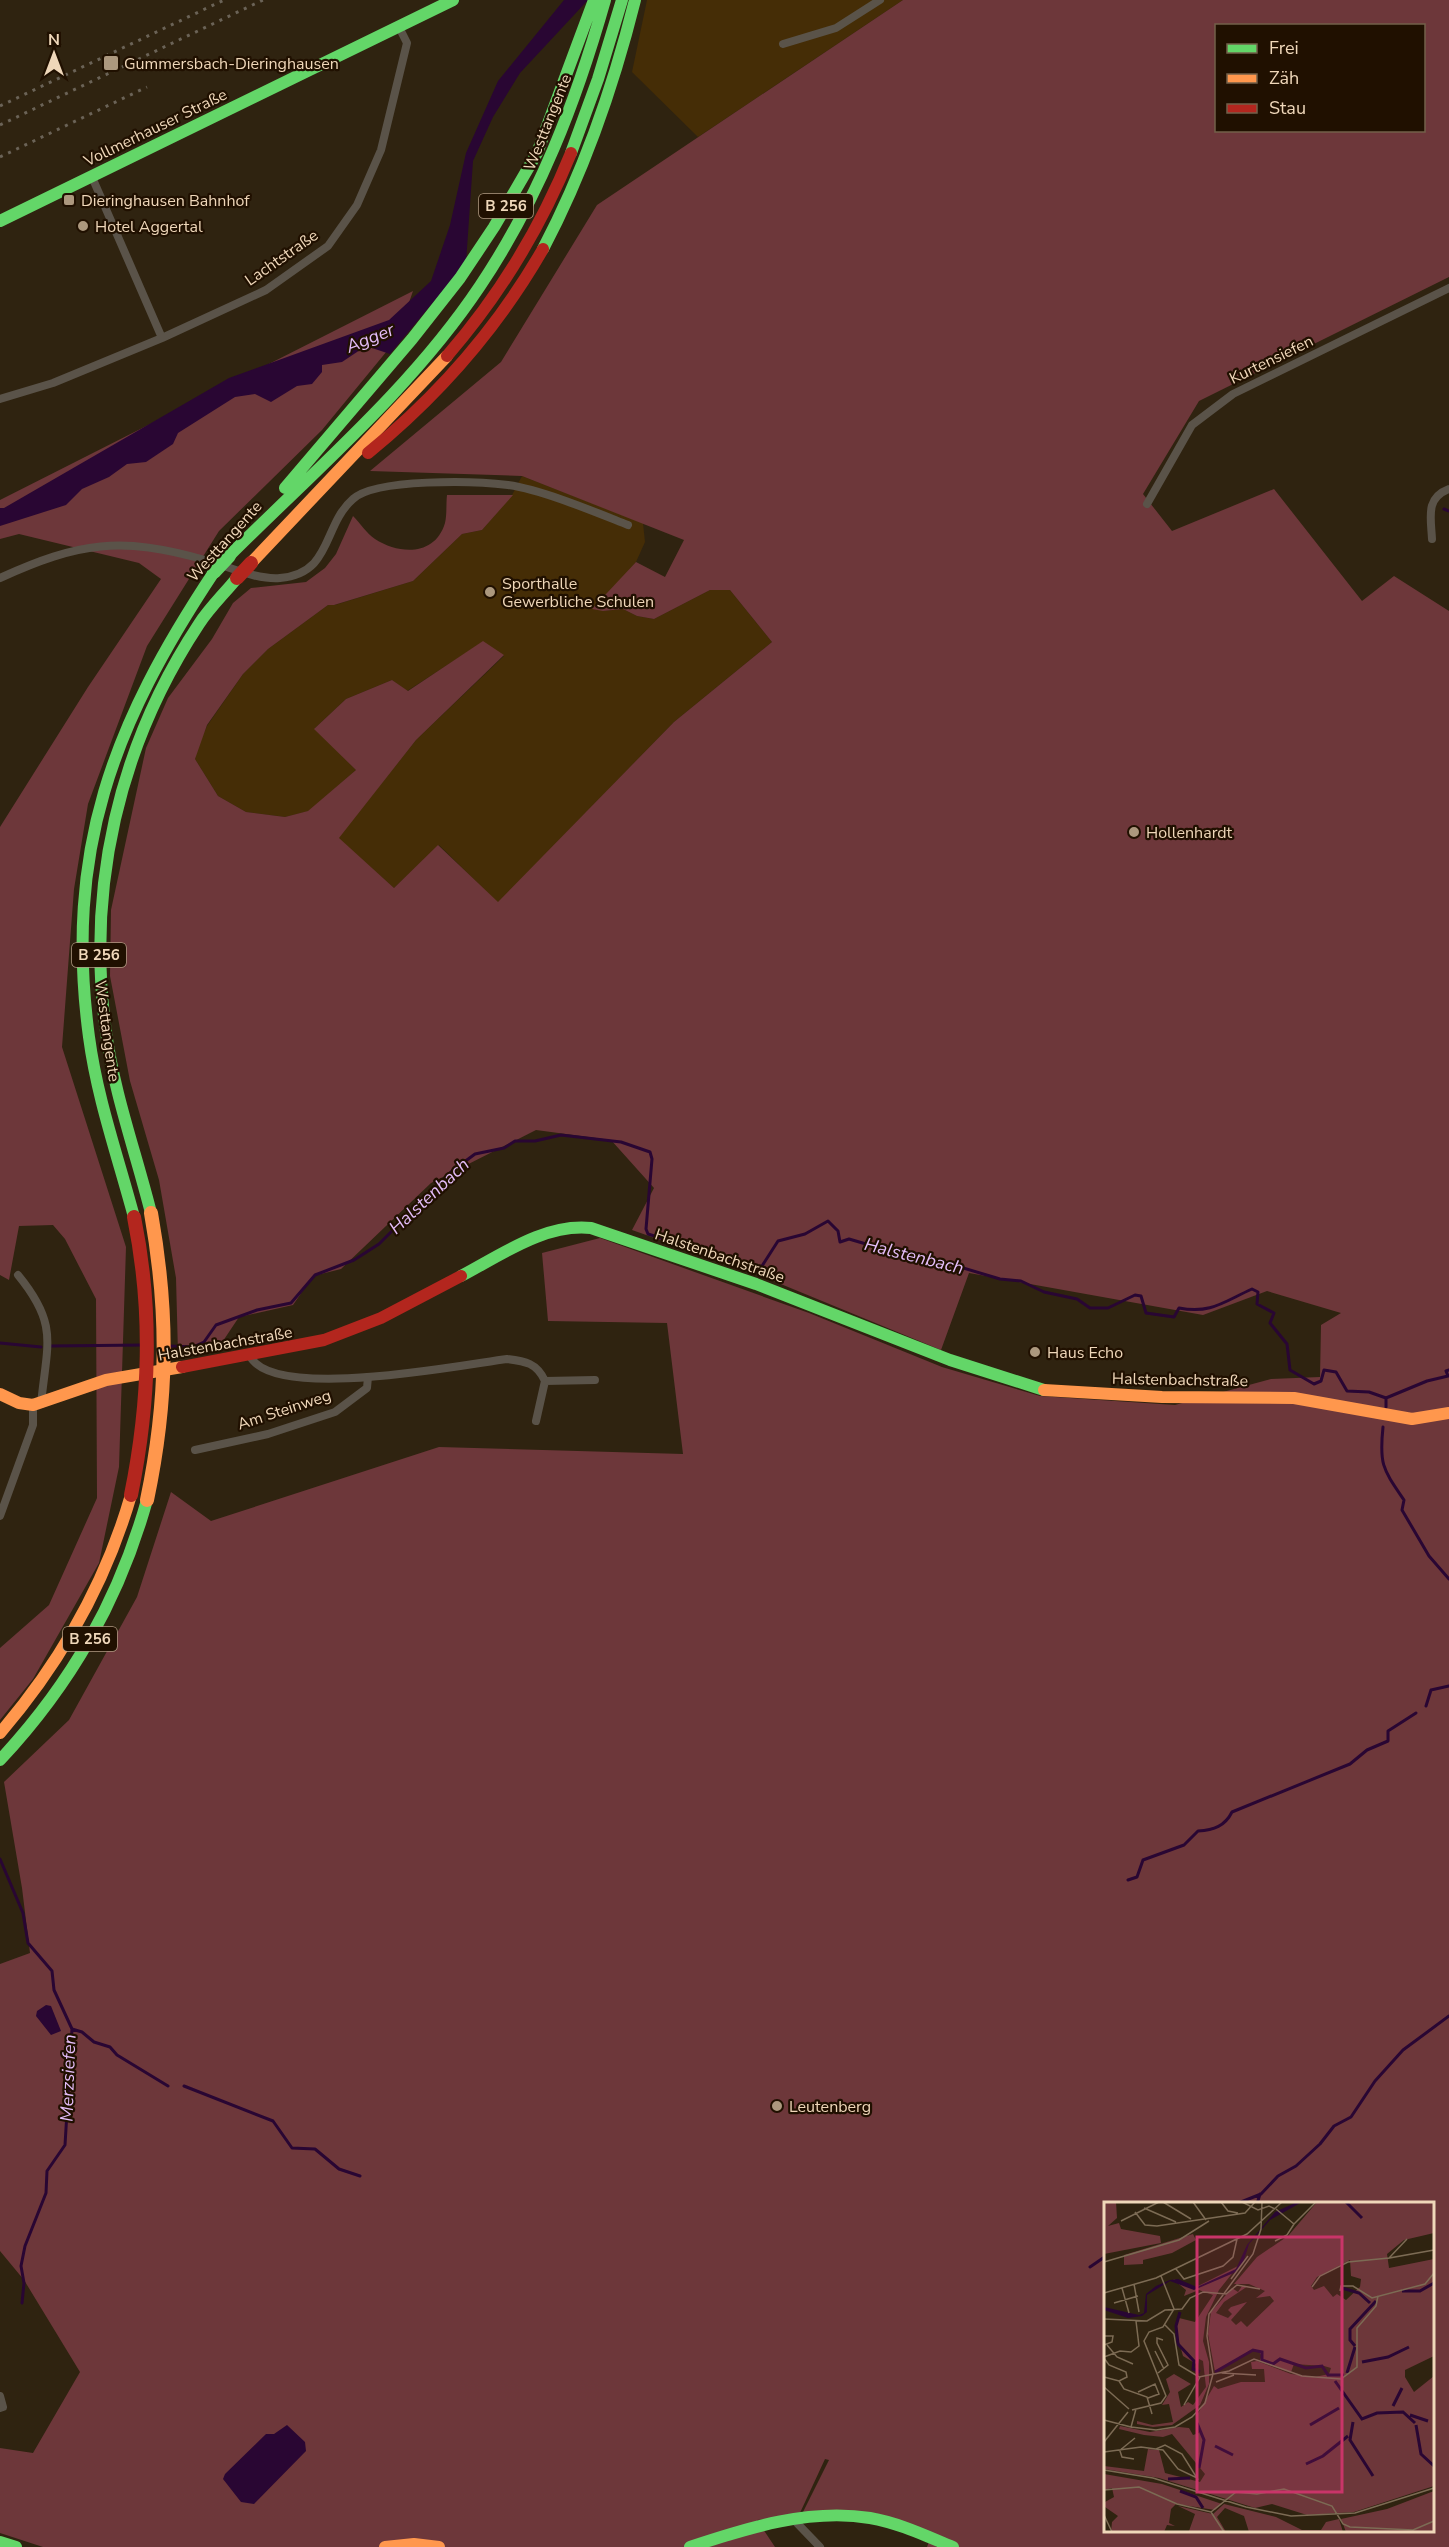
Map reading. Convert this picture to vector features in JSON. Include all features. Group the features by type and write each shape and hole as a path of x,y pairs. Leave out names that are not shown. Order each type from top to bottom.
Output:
{"main road":[{"name":"Vollmerhauser Straße","path":"0,221 453,0"},
{"name":"B 256","path":"274,510 287,483 373,387 460,278 494,227 537,153 594,0"},
{"name":"Westtangente","path":"0,1732 42,1681 77,1629 113,1554 130,1495 147,1411 150,1369 147,1284 134,1217 97,1078 89,1036 81,950 84,897 97,815 124,729 156,662 182,617 214,573 274,510 385,401 430,350 506,246 534,195 565,129 605,0"},
{"name":"Westtangente","path":"0,1760 56,1695 85,1649 120,1580 135,1544 147,1500 164,1414 167,1349 164,1284 151,1213 120,1104 105,1031 99,951 99,906 114,813 140,733 175,662 200,622 237,578 342,466 416,393 444,361 496,293 529,240 558,182 589,107 622,0"},
{"name":"B 256","path":"342,466 364,457 446,384 500,316 551,237 580,180 608,104 635,0"},
{"name":"Halstenbachstraße","path":"37,1404 106,1380 296,1348 355,1330 535,1237 573,1226 591,1228 756,1284 950,1360 1047,1391 1162,1397 1294,1398 1334,1403 1378,1414 1412,1419 1449,1413"},
{"path":"0,1394 19,1403 37,1404"},
{"path":"690,2547 755,2525 794,2520 870,2518 918,2532 953,2547"},
{"path":"0,2542 16,2547"},
{"path":"385,2547 414,2544 439,2547"}],"street":[{"path":"783,44 836,28 880,0"},
{"name":"Lachtstraße","path":"0,399 53,383 162,338 266,290 328,246 357,205 381,150 407,43 399,27"},
{"path":"92,177 162,338"},
{"name":"Kurtensiefen","path":"1147,504 1192,424 1233,394 1449,288"},
{"path":"0,578 59,554 92,546 120,544 176,552 268,578 292,576 306,570 320,559 351,501 372,489 399,484 508,485 529,490 628,525"},
{"path":"1432,539 1429,518 1431,505 1440,492 1449,489"},
{"path":"0,1516 33,1425 49,1329 38,1299 18,1275"},
{"name":"Am Steinweg","path":"250,1356 255,1366 276,1375 310,1380 368,1377 507,1359 526,1361 540,1370 545,1381"},
{"name":"Am Steinweg","path":"195,1450 268,1434 335,1412 367,1388 368,1377"},
{"path":"536,1421 545,1381 595,1380"},
{"path":"0,2396 3,2407 0,2408"},
{"path":"794,2520 820,2547"}],"shaded area":[{"path":"647,0 903,0 698,137 632,72"},
{"path":"903,0 1449,0 1449,277 1199,401 1143,494 1172,531 1274,489 1362,601 1394,576 1449,611 1449,2547 927,2547 932,2534 874,2513 801,2516 829,2460 825,2459 799,2515 757,2520 775,2547 43,2547 0,2533 0,2448 33,2453 80,2372 24,2280 0,2251 0,1964 30,1953 22,1888 4,1782 69,1720 137,1597 171,1492 211,1521 439,1447 683,1454 667,1323 548,1321 542,1253 600,1238 809,1313 942,1367 1040,1396 1175,1405 1271,1379 1320,1377 1321,1325 1341,1313 1267,1291 1203,1315 969,1273 941,1350 754,1273 632,1230 654,1188 611,1140 536,1130 431,1183 341,1269 313,1276 293,1305 239,1317 223,1341 178,1353 176,1278 159,1180 130,1081 110,976 111,910 146,748 168,698 212,639 233,603 251,588 306,582 325,568 336,554 353,516 372,537 385,544 405,550 416,549 433,542 440,534 446,520 447,495 513,495 482,530 462,534 413,581 328,605 268,649 243,674 207,725 195,759 218,796 246,812 285,817 308,811 356,770 314,729 346,699 392,680 408,691 483,641 504,655 416,740 339,838 394,888 438,845 498,902 674,722 772,642 730,590 710,590 654,619 637,616 623,609 603,611 592,609 636,562 665,577 684,540 522,476 370,471 501,362 597,205"},
{"path":"413,291 396,340 322,430 219,531 147,646 88,804 74,889 62,1047 126,1247 119,1467 99,1563 33,1679 0,1720 0,1648 49,1605 97,1498 96,1299 65,1239 53,1225 19,1226 9,1280 0,1275 0,827 88,687 161,579 139,563 19,534 0,539 0,500"},
{"path":"522,476 643,523 645,542 636,562 609,593 603,611 623,609 637,616 654,619 710,590 730,590 772,642 674,722 498,903 439,845 394,888 338,838 416,740 504,656 483,642 407,691 392,680 346,699 315,728 356,770 309,811 285,817 246,812 218,796 195,759 197,748 207,726 243,674 268,649 328,605 335,605 413,581 462,534 482,530 512,495"}],"water":[{"name":"Agger","path":"564,0 588,0 520,73 493,117 473,161 466,263 390,354 366,346 342,362 322,365 322,372 312,384 297,386 271,402 255,394 235,397 178,433 173,444 146,462 127,464 109,477 82,489 66,505 0,526 0,508 4,508 229,378 389,320 431,281 450,225 466,153 498,81"},
{"path":"46,2005 51,2006 61,2031 51,2035 36,2016 37,2011"},
{"path":"287,2425 305,2442 306,2451 254,2504 241,2502 223,2479 225,2474 266,2434 274,2434"}],"waterway":[{"path":"1444,509 1449,511"},
{"name":"Halstenbach","path":"169,1346 193,1347 204,1342 216,1325 257,1310 291,1303 315,1275 354,1260 379,1244 452,1171 475,1154 504,1148 515,1141 535,1141 561,1135 621,1142 650,1152 652,1159 646,1229 648,1234 757,1268 762,1266 778,1241 805,1234 828,1221 838,1231 840,1242 849,1239 883,1249 900,1249 1000,1279 1021,1281 1044,1292 1077,1299 1090,1308 1108,1308 1135,1295 1141,1296 1146,1313 1174,1317 1179,1308 1209,1308 1252,1289 1258,1292 1257,1304 1274,1313 1270,1323 1287,1344 1290,1370 1314,1384 1321,1381 1324,1370 1336,1372 1347,1391 1369,1392 1386,1398"},
{"name":"Halstenbach","path":"0,1343 41,1347"},
{"name":"Halstenbach","path":"49,1346 145,1345"},
{"path":"1386,1398 1427,1381 1448,1376 1446,1371 1449,1370"},
{"path":"1386,1398 1386,1407"},
{"path":"1383,1427 1382,1459 1391,1481 1404,1500 1402,1510 1429,1556 1449,1579"},
{"path":"1426,1706 1431,1690 1449,1686"},
{"path":"1128,1880 1137,1877 1143,1860 1184,1845 1198,1831 1209,1830 1222,1824 1232,1812 1350,1764 1367,1750 1388,1741 1388,1731 1416,1713"},
{"name":"Merzsiefen","path":"0,1859 23,1913 28,1943 52,1971 54,1990 72,2029 65,2145 47,2171 46,2193 25,2246 21,2266 24,2283 22,2303"},
{"path":"1241,2202 1261,2194 1278,2176 1296,2166 1320,2144 1334,2126 1351,2117 1375,2081 1403,2050 1449,2016"},
{"path":"72,2029 82,2032 94,2042 110,2047 117,2055 168,2086"},
{"path":"184,2086 273,2121 292,2148 315,2149 339,2169 360,2176"},
{"path":"1258,2202 1260,2194"},
{"path":"1090,2267 1104,2257"}],"railway":[{"path":"0,106 224,0"},
{"path":"0,125 263,0"},
{"path":"0,157 147,87"}],"traffic: fast":[{"path":"0,221 453,0"},
{"path":"285,488 412,339 460,278 494,227 537,153 594,0"},
{"path":"229,556 393,394 424,359 480,286 520,219 554,148 582,75 605,0"},
{"path":"571,153 598,79 622,0"},
{"path":"543,249 585,158 617,65 635,0"},
{"path":"214,572 229,556"},
{"path":"134,1217 103,1105 89,1037 83,970 84,907 91,848 104,792 123,737 148,683 214,572"},
{"path":"151,1213 120,1100 106,1032 101,978 101,924 106,871 115,819 129,768 148,718 171,670 199,624 237,578"},
{"path":"461,1276 540,1235 557,1230 591,1228 756,1284 950,1360 1044,1390"},
{"path":"0,1760 49,1701 90,1639 122,1572 147,1500"},
{"path":"690,2547 756,2527 825,2516 870,2518 891,2523 953,2547"},
{"path":"0,2542 16,2547"}],"traffic: slow":[{"path":"251,563 447,356"},
{"path":"147,1500 159,1427 164,1357 161,1286 151,1213"},
{"path":"0,1394 19,1403 33,1405 106,1380 182,1367"},
{"path":"1044,1390 1162,1397 1294,1398 1412,1419 1449,1413"},
{"path":"0,1733 43,1679 79,1621 108,1560 131,1495"},
{"path":"385,2547 414,2544 439,2547"}],"traffic: jam":[{"path":"447,356 484,309 517,260 546,208 571,153"},
{"path":"368,453 419,408 465,359 506,306 543,249"},
{"path":"237,578 251,563"},
{"path":"131,1495 142,1425 147,1356 144,1287 134,1217"},
{"path":"182,1367 324,1340 381,1318 461,1276"}],"place":[{"name":"Gummersbach-Dieringhausen","path":"111,63"},
{"name":"Dieringhausen Bahnhof","path":"69,200"},
{"name":"Hotel Aggertal","path":"83,226"},
{"name":"Sporthalle Gewerbliche Schulen","path":"490,592"},
{"name":"Hollenhardt","path":"1134,832"},
{"name":"Haus Echo","path":"1035,1352"},
{"name":"Leutenberg","path":"777,2106"}]}
